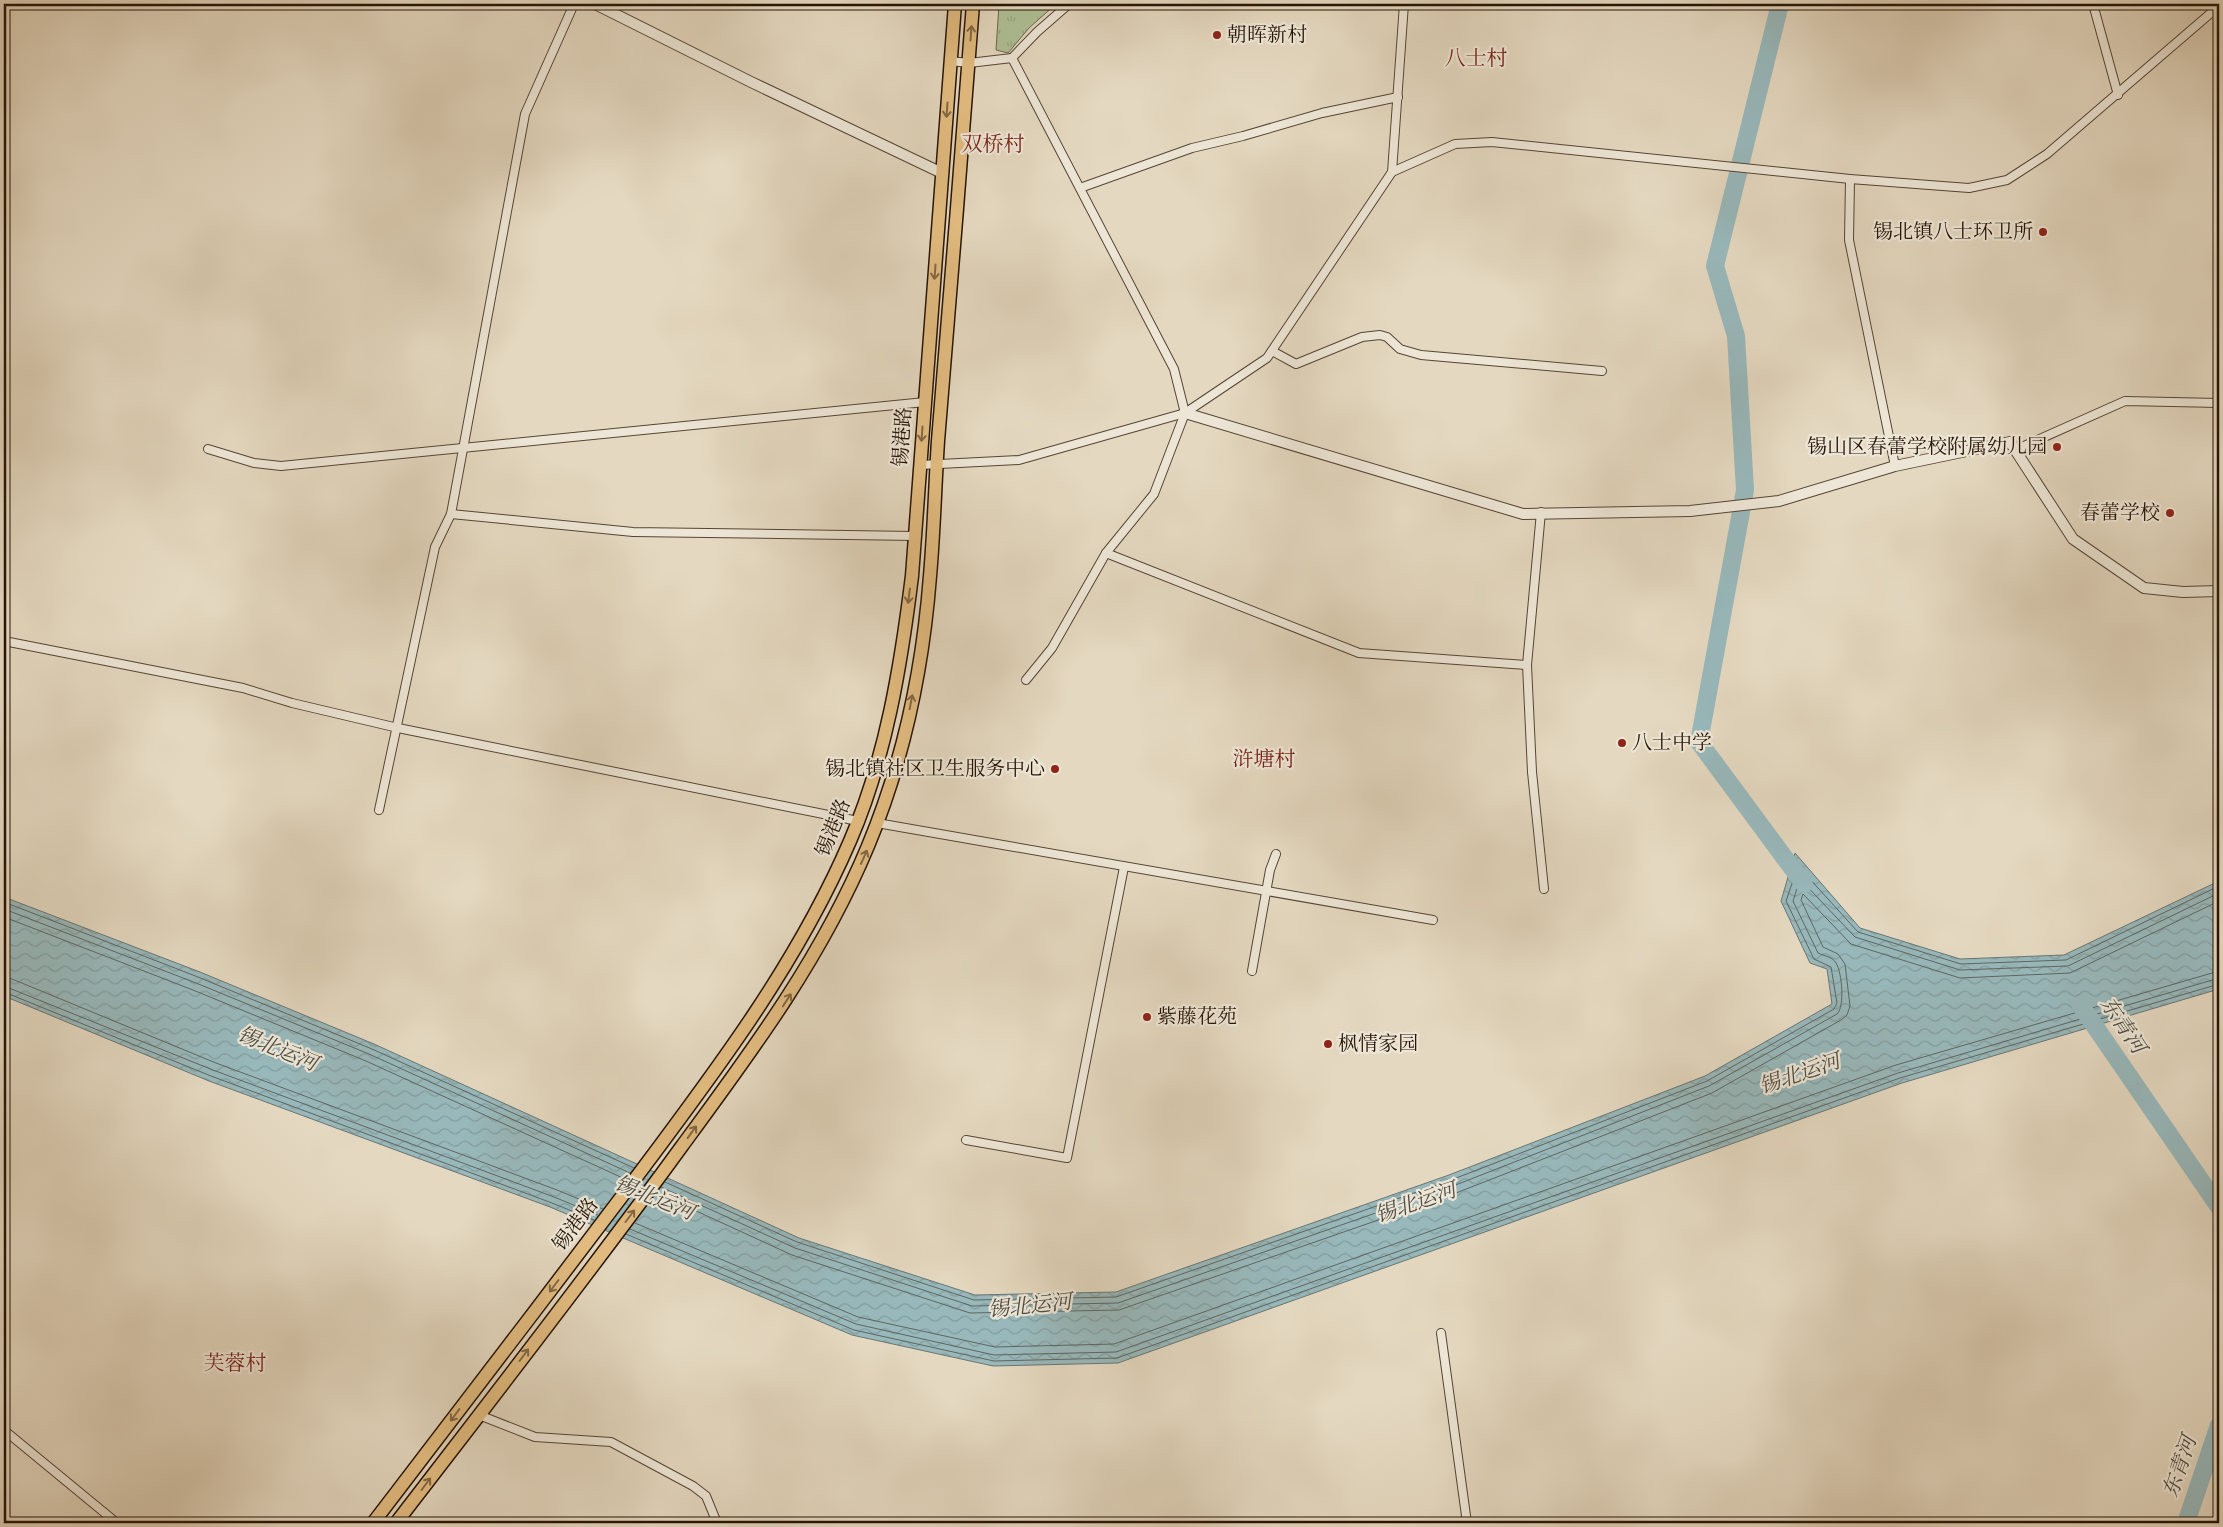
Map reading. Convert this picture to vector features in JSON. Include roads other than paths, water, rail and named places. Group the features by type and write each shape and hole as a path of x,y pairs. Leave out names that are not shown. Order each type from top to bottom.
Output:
{"main road":[{"name":"锡港路","path":"374,1523 646,1164 754,1016 781,974 828,890 858,820 881,748 893,697 906,624 955,4"},
{"name":"锡港路","path":"396,1523 601,1255 770,1026 797,984 845,898 877,823 894,772 910,709 930,578 936,466 973,4"}],"street":[{"path":"379,810 398,728 435,547 451,514 462,446 525,114 574,4"},
{"path":"595,4 751,82 942,173"},
{"path":"950,61 969,62 1012,58 1037,32 1070,4"},
{"path":"920,465 936,466 1019,460 1185,413 1267,358 1392,172 1404,4"},
{"path":"2092,4 2118,94"},
{"path":"1392,172 1454,144 1492,142 1850,179 1968,188 2007,180 2047,154 2219,6"},
{"path":"1012,58 1174,369 1185,413 1154,494 1106,553 1052,648 1026,680"},
{"path":"1080,188 1192,148 1243,136 1322,113 1398,97"},
{"path":"1850,179 1849,240 1895,466"},
{"path":"1272,351 1296,364 1362,338 1380,334 1387,337 1400,349 1421,355 1602,370"},
{"path":"2015,450 2125,401 2219,403"},
{"path":"208,449 254,463 281,466 462,446 925,402"},
{"path":"1185,413 1523,514 1541,512 1690,511 1779,501 1895,466 2010,442 2073,539 2144,588 2183,592 2219,591"},
{"path":"1541,512 1527,666 1532,772 1544,888"},
{"path":"451,514 633,532 914,536"},
{"path":"1106,553 1359,653 1527,666"},
{"path":"4,641 243,688 292,703 398,728 858,820"},
{"path":"877,823 1167,873 1266,893 1432,920"},
{"path":"1252,971 1266,893 1276,854"},
{"path":"966,1140 1067,1158 1124,867"},
{"path":"1441,1333 1467,1523"},
{"path":"479,1415 535,1437 611,1442 693,1486 706,1496 717,1523"},
{"path":"4,1430 117,1523"}],"water":[{"name":"锡北运河","path":"1795,853 1860,928 1960,959 2064,955 2219,881 2219,989 1902,1083 1118,1363 993,1366 852,1335 550,1207 209,1081 4,996 4,897 200,972 374,1044 799,1238 975,1295 1116,1292 1449,1175 1705,1076 1832,1004 1827,969 1810,963 1781,901"}],"waterway":[{"path":"1780,4 1715,266 1736,336 1745,490 1699,742 1804,884"},
{"name":"东青河","path":"2081,1006 2219,1207"},
{"name":"东青河","path":"2186,1523 2219,1425"}],"place":[{"name":"朝晖新村","path":"1217,35"},
{"name":"锡北镇八士环卫所","path":"2043,232"},
{"name":"锡山区春蕾学校附属幼儿园","path":"2057,447"},
{"name":"春蕾学校","path":"2170,513"},
{"name":"八士中学","path":"1622,743"},
{"name":"锡北镇社区卫生服务中心","path":"1055,769"},
{"name":"紫藤花苑","path":"1147,1017"},
{"name":"枫情家园","path":"1328,1044"}],"district":[{"name":"八士村","path":"1476,59"},
{"name":"双桥村","path":"993,145"},
{"name":"浒塘村","path":"1264,760"},
{"name":"芙蓉村","path":"235,1364"}]}
